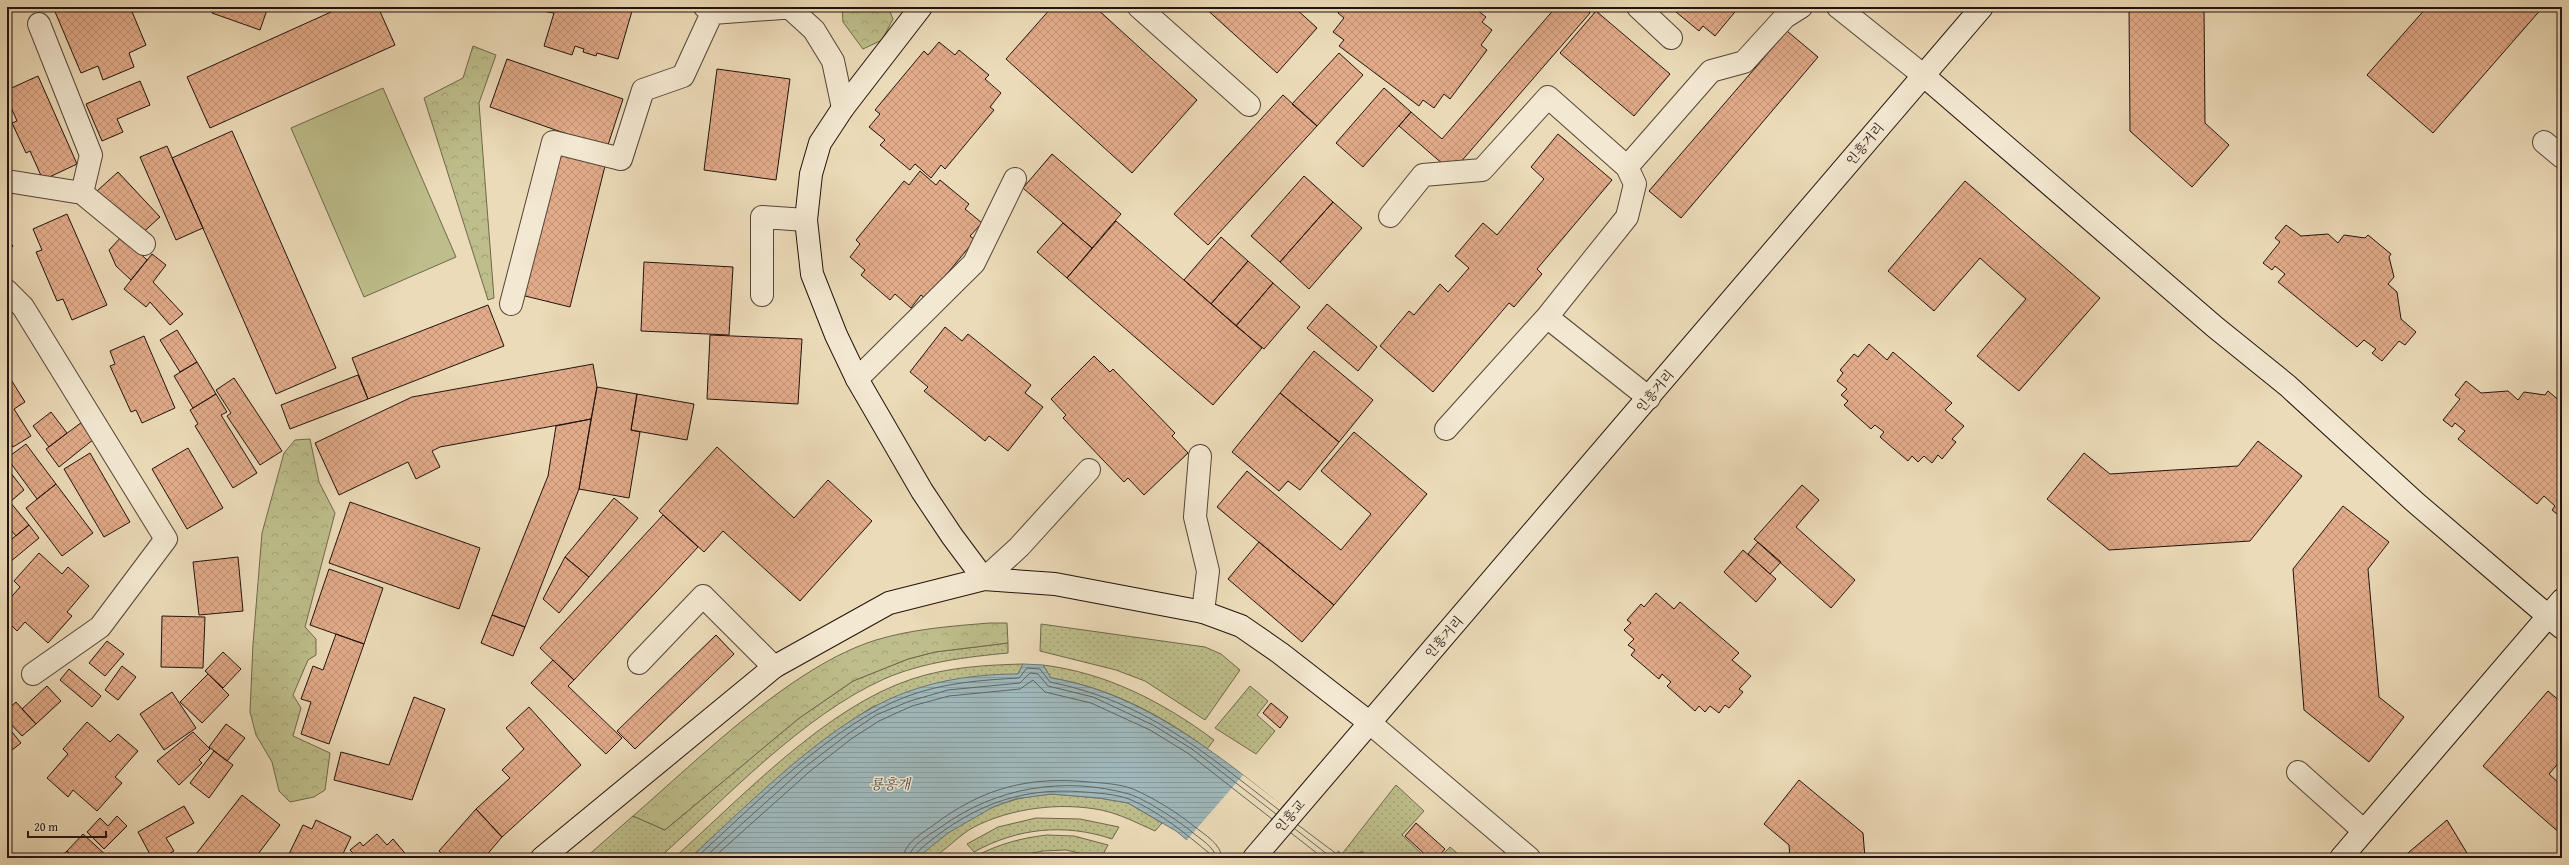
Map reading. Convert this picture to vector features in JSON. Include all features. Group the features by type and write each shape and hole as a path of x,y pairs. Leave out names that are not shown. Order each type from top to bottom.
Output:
{"street":[{"path":"921,7 843,108 820,143 811,174 806,220 812,274 836,335 857,379 922,491 952,536 984,579"},
{"path":"1139,7 1249,105"},
{"path":"1638,7 1671,38"},
{"path":"1627,167 1711,71 1744,62 1785,17 1801,7"},
{"path":"1838,7 1923,75 2215,327 2288,386 2416,503 2557,614 2341,858"},
{"name":"인흥거리","path":"1327,773 1982,7"},
{"path":"511,304 553,142 621,159 644,90 683,76 708,10 794,8 814,30 833,61 843,108"},
{"path":"39,24 91,155 82,192"},
{"path":"1390,216 1423,175 1482,170 1548,97 1627,167 1635,184 1626,217 1547,317 1446,429"},
{"path":"2544,142 2562,157"},
{"path":"857,379 974,263 1015,179"},
{"path":"7,181 82,192 144,244"},
{"path":"762,295 762,217 806,220"},
{"path":"7,292 23,307 166,539 100,627 33,674"},
{"path":"1547,317 1649,398"},
{"path":"1200,456 1196,517 1208,571 1203,612"},
{"path":"984,579 1019,547 1089,470"},
{"path":"542,858 774,667 889,603 984,579 1055,584 1203,612 1241,626 1286,657 1370,723 1529,858"},
{"path":"639,663 703,596 774,667"},
{"path":"2298,772 2364,831"},
{"name":"인흥교","path":"1254,858 1327,773"}],"green space":[{"path":"842,7 888,7 893,19 882,40 863,49 843,22"},
{"path":"473,46 496,55 479,103 494,298 488,300 424,98 463,78"},
{"path":"383,88 456,257 364,297 291,128"},
{"path":"310,439 319,482 335,513 305,627 316,639 316,655 308,660 293,695 301,708 293,736 330,753 325,790 314,797 290,802 279,791 272,762 256,735 250,712 253,644 262,533 284,453 295,440"},
{"path":"1007,623 1008,643 935,652 908,659 853,681 798,719 665,830 633,816 748,716 812,670 844,653 890,636 947,627"},
{"path":"1041,624 1205,647 1221,654 1240,670 1205,720 1145,681 1116,670 1040,651"},
{"path":"1008,643 1008,653 976,656 914,668 884,679 854,695 824,714 794,736 659,858 585,858 633,816 665,830 798,719 853,681 908,659 935,652"},
{"path":"1023,664 1018,674 946,681 872,707 842,727 800,760 690,858 674,858 786,756 848,710 880,692 912,679 953,669"},
{"path":"1043,665 1090,675 1133,691 1175,713 1214,740 1207,749 1172,725 1134,704 1093,688 1051,678"},
{"path":"1250,686 1268,701 1257,715 1275,731 1256,754 1215,728"},
{"path":"1396,785 1424,811 1402,835 1426,858 1368,858 1363,852 1342,854"},
{"path":"1051,794 1099,798 1128,803 1162,823 1155,831 1122,816 1101,810 1069,807 1036,808 988,820 968,830 942,852 932,858 917,858 950,831 987,810 1019,799"},
{"path":"1036,818 1080,819 1119,827 1112,839 1077,831 1042,830 1007,838 974,852 967,844 998,827"},
{"path":"1047,835 1074,836 1108,845 1101,858 1066,850 1043,851 1007,858 977,858 976,856 1010,842"},
{"path":"1450,847 1458,854 1454,858 1439,858"}],"water":[{"name":"룡흥개","path":"1023,664 1043,665 1051,678 1092,688 1131,703 1169,724 1242,774 1342,854 1363,852 1368,858 1209,858 1176,831 1128,803 1099,798 1051,794 1015,799 993,807 948,833 917,858 690,858 801,757 849,722 872,708 889,699 924,686 961,678 999,674 1018,674"}],"pier":[{"path":"1243,775 1339,849 1331,858 1206,858 1186,841"}],"building":[{"path":"53,7 130,7 146,45 129,53 134,67 103,80 98,66 81,73"},
{"path":"214,7 268,7 260,30 212,13"},
{"path":"342,7 378,7 395,45 210,128 187,77"},
{"path":"548,7 627,7 632,11 618,59 597,53 596,56 583,52 584,49 575,46 572,55 544,46 554,13 547,12"},
{"path":"1052,7 1095,7 1197,100 1132,173 1006,59"},
{"path":"1204,7 1294,7 1317,28 1277,73"},
{"path":"1342,7 1473,7 1486,17 1482,22 1492,30 1481,45 1487,50 1450,99 1444,94 1434,108 1423,100 1419,106 1339,46 1344,40 1333,32 1344,18 1338,13"},
{"path":"1556,7 1584,7 1590,13 1452,172 1399,126 1411,112 1442,139"},
{"path":"1670,7 1739,7 1715,36 1703,26 1699,31"},
{"path":"2129,7 2204,7 2205,123 2229,145 2192,187 2130,131"},
{"path":"2427,7 2543,7 2433,133 2367,75"},
{"path":"1596,11 1670,74 1634,116 1560,53"},
{"path":"1787,31 1818,57 1681,218 1649,191"},
{"path":"939,42 955,55 959,50 989,75 985,79 1001,93 990,107 994,110 945,169 941,165 931,178 915,164 910,170 880,145 885,140 869,127 880,114 875,110 924,51 928,55"},
{"path":"1339,53 1363,75 1317,126 1292,104"},
{"path":"507,59 623,99 607,148 490,107"},
{"path":"717,69 790,79 776,180 704,170"},
{"path":"38,76 77,164 43,180 30,151 26,153 12,123 17,121 7,98 7,90"},
{"path":"140,81 150,105 117,119 123,132 102,141 86,104"},
{"path":"1384,88 1411,112 1363,167 1336,143"},
{"path":"1283,95 1317,126 1208,245 1174,214"},
{"path":"232,131 336,368 276,394 172,158"},
{"path":"1558,134 1612,180 1537,269 1542,274 1514,307 1509,303 1433,392 1380,346 1409,311 1414,315 1440,284 1448,292 1469,268 1455,256 1483,223 1497,235 1544,179 1531,167"},
{"path":"167,146 203,228 176,240 140,157"},
{"path":"556,153 605,166 570,307 521,295"},
{"path":"1052,154 1121,214 1092,248 1023,188"},
{"path":"920,171 936,185 940,180 969,204 965,209 982,223 970,236 975,240 926,299 921,295 911,308 895,294 890,300 861,275 865,270 850,257 860,244 856,240 904,181 909,185"},
{"path":"118,172 160,217 139,236 97,191"},
{"path":"1304,176 1333,202 1280,262 1251,236"},
{"path":"1965,181 2100,298 2019,391 1977,356 2026,299 1980,258 1934,311 1888,271"},
{"path":"1333,202 1362,228 1309,289 1280,262"},
{"path":"67,214 107,305 72,320 63,299 57,301 36,252 42,250 33,229"},
{"path":"1116,221 1262,348 1213,405 1067,278"},
{"path":"1063,223 1092,248 1067,278 1037,252"},
{"path":"2286,225 2301,236 2328,234 2338,243 2344,235 2365,238 2368,235 2391,254 2389,257 2394,277 2388,284 2397,292 2401,319 2416,332 2405,345 2399,341 2382,361 2372,353 2376,349 2364,340 2357,347 2278,282 2285,274 2275,266 2272,270 2263,263 2280,242 2275,238"},
{"path":"122,236 147,260 131,280 116,266 109,250"},
{"path":"1221,237 1248,261 1211,304 1184,280"},
{"path":"7,239 13,246 7,252"},
{"path":"152,254 166,265 153,282 183,314 170,325 150,302 146,307 124,289"},
{"path":"1248,261 1273,283 1236,326 1211,304"},
{"path":"644,262 733,267 729,335 641,331"},
{"path":"1273,283 1300,307 1264,349 1236,326"},
{"path":"1327,304 1377,347 1358,371 1307,328"},
{"path":"488,305 504,346 368,399 352,358"},
{"path":"945,327 962,341 968,334 1031,385 1025,393 1043,407 1008,451 989,436 985,441 924,391 928,387 910,372"},
{"path":"177,330 197,362 180,372 160,340"},
{"path":"710,335 802,339 798,404 707,399"},
{"path":"144,336 175,408 142,423 136,410 131,412 110,366 115,364 110,351"},
{"path":"1869,344 1887,360 1893,352 1952,403 1945,410 1964,426 1952,439 1956,442 1942,459 1938,455 1932,463 1924,456 1918,462 1912,456 1908,461 1880,437 1884,432 1875,425 1871,429 1844,405 1848,401 1841,395 1847,389 1837,381 1843,373 1840,370 1854,354 1858,357"},
{"path":"1314,351 1373,400 1339,442 1280,393"},
{"path":"1094,356 1110,372 1113,369 1175,433 1172,436 1188,453 1144,495 1128,478 1124,482 1063,418 1066,415 1051,399"},
{"path":"197,362 216,394 193,408 174,376"},
{"path":"593,364 597,387 591,419 440,447 432,451 440,467 416,479 408,462 339,495 315,443 412,397"},
{"path":"8,375 25,402 14,409 31,436 13,447 7,439"},
{"path":"358,375 368,399 290,429 281,405"},
{"path":"234,378 282,451 260,465 227,416 231,413 216,390"},
{"path":"2466,381 2481,393 2508,391 2518,400 2524,392 2545,395 2548,391 2562,403 2562,518 2552,510 2555,506 2544,496 2537,504 2458,439 2465,431 2455,423 2452,427 2443,420 2460,399 2455,395"},
{"path":"597,387 637,394 631,430 640,432 629,498 579,489"},
{"path":"1280,393 1339,442 1300,490 1288,481 1279,491 1232,452"},
{"path":"216,394 227,412 221,415 257,473 233,488 195,426 198,424 190,410"},
{"path":"637,394 694,404 687,440 631,430"},
{"path":"51,412 67,433 49,447 33,426"},
{"path":"591,419 579,489 525,627 492,615 548,476 556,426"},
{"path":"82,422 94,439 59,467 46,449"},
{"path":"1354,432 1427,494 1334,605 1217,507 1247,471 1341,550 1371,514 1321,471"},
{"path":"2258,441 2302,476 2250,541 2109,550 2047,499 2084,453 2110,474 2238,466"},
{"path":"26,444 56,484 37,499 7,458"},
{"path":"717,447 794,518 828,480 872,521 800,601 723,531 704,552 659,511"},
{"path":"188,448 223,508 187,529 152,469"},
{"path":"90,453 130,522 104,537 64,469"},
{"path":"7,468 24,490 10,502 29,525 16,536 7,525"},
{"path":"56,484 93,533 62,556 26,508"},
{"path":"1802,485 1819,500 1796,527 1855,580 1831,608 1754,539"},
{"path":"614,498 638,518 589,577 565,557"},
{"path":"350,502 480,548 459,609 329,563"},
{"path":"2343,506 2389,542 2368,569 2379,697 2404,717 2369,762 2304,710 2293,569"},
{"path":"663,515 698,547 574,680 540,648"},
{"path":"29,525 39,538 10,562 7,559 7,543"},
{"path":"1259,542 1334,605 1302,642 1228,579"},
{"path":"1758,542 1781,562 1770,574 1748,554"},
{"path":"1743,550 1776,579 1756,602 1724,572"},
{"path":"39,553 62,574 68,567 89,586 67,612 72,616 48,643 25,622 17,631 7,621 7,602 20,587 14,581"},
{"path":"238,557 243,611 199,615 193,562"},
{"path":"565,557 589,577 559,613 543,599"},
{"path":"329,569 383,588 364,644 310,625"},
{"path":"1656,593 1674,609 1680,602 1739,653 1732,660 1751,676 1739,689 1743,692 1729,708 1725,705 1719,713 1710,706 1705,712 1699,706 1695,711 1667,686 1671,682 1662,674 1659,679 1631,655 1635,650 1628,645 1634,639 1624,630 1631,623 1627,620 1641,604 1644,607"},
{"path":"492,615 525,627 513,656 481,643"},
{"path":"162,616 205,617 203,668 161,667"},
{"path":"336,634 364,644 329,744 301,734 311,702 301,699 313,666 323,670"},
{"path":"716,635 734,654 635,749 617,731"},
{"path":"107,641 124,654 105,676 89,663"},
{"path":"223,652 241,669 223,688 205,671"},
{"path":"553,660 574,680 568,686 622,738 606,754 531,683"},
{"path":"122,666 136,677 118,700 105,690"},
{"path":"69,669 101,696 92,707 60,680"},
{"path":"208,674 229,695 202,723 180,702"},
{"path":"47,686 61,701 36,724 22,709"},
{"path":"2548,691 2562,703 2562,759 2549,774 2562,786 2562,835 2483,766"},
{"path":"172,692 196,728 164,750 140,714"},
{"path":"414,697 445,709 412,800 334,780 341,752 389,765"},
{"path":"16,702 36,724 22,736 7,720 7,710"},
{"path":"1271,703 1288,717 1280,728 1263,713"},
{"path":"529,707 581,765 502,837 476,809 510,778 502,770 524,749 506,728"},
{"path":"87,722 110,742 118,734 138,751 115,777 122,783 97,811 73,790 68,797 47,778 68,754 63,749"},
{"path":"226,724 245,738 227,761 209,747"},
{"path":"7,726 21,743 7,754"},
{"path":"193,732 210,749 199,760 202,763 179,785 157,761"},
{"path":"214,751 233,765 209,798 190,783"},
{"path":"1799,780 1863,833 1865,858 1790,858 1789,845 1764,824"},
{"path":"242,795 280,825 255,858 193,858"},
{"path":"184,806 194,823 166,838 174,851 162,858 152,858 138,832"},
{"path":"476,809 502,837 484,858 447,858 439,851"},
{"path":"117,816 127,826 104,849 87,832 100,818 108,826"},
{"path":"316,820 351,837 341,858 297,858 289,854 303,825 312,829"},
{"path":"2447,820 2470,858 2402,858"},
{"path":"1416,823 1445,849 1437,858 1429,858 1405,836"},
{"path":"83,834 109,858 74,858 67,851"},
{"path":"377,834 387,845 393,839 409,858 349,858 354,854 350,850 360,842 363,846"},
{"path":"67,851 74,858 59,858"}]}
